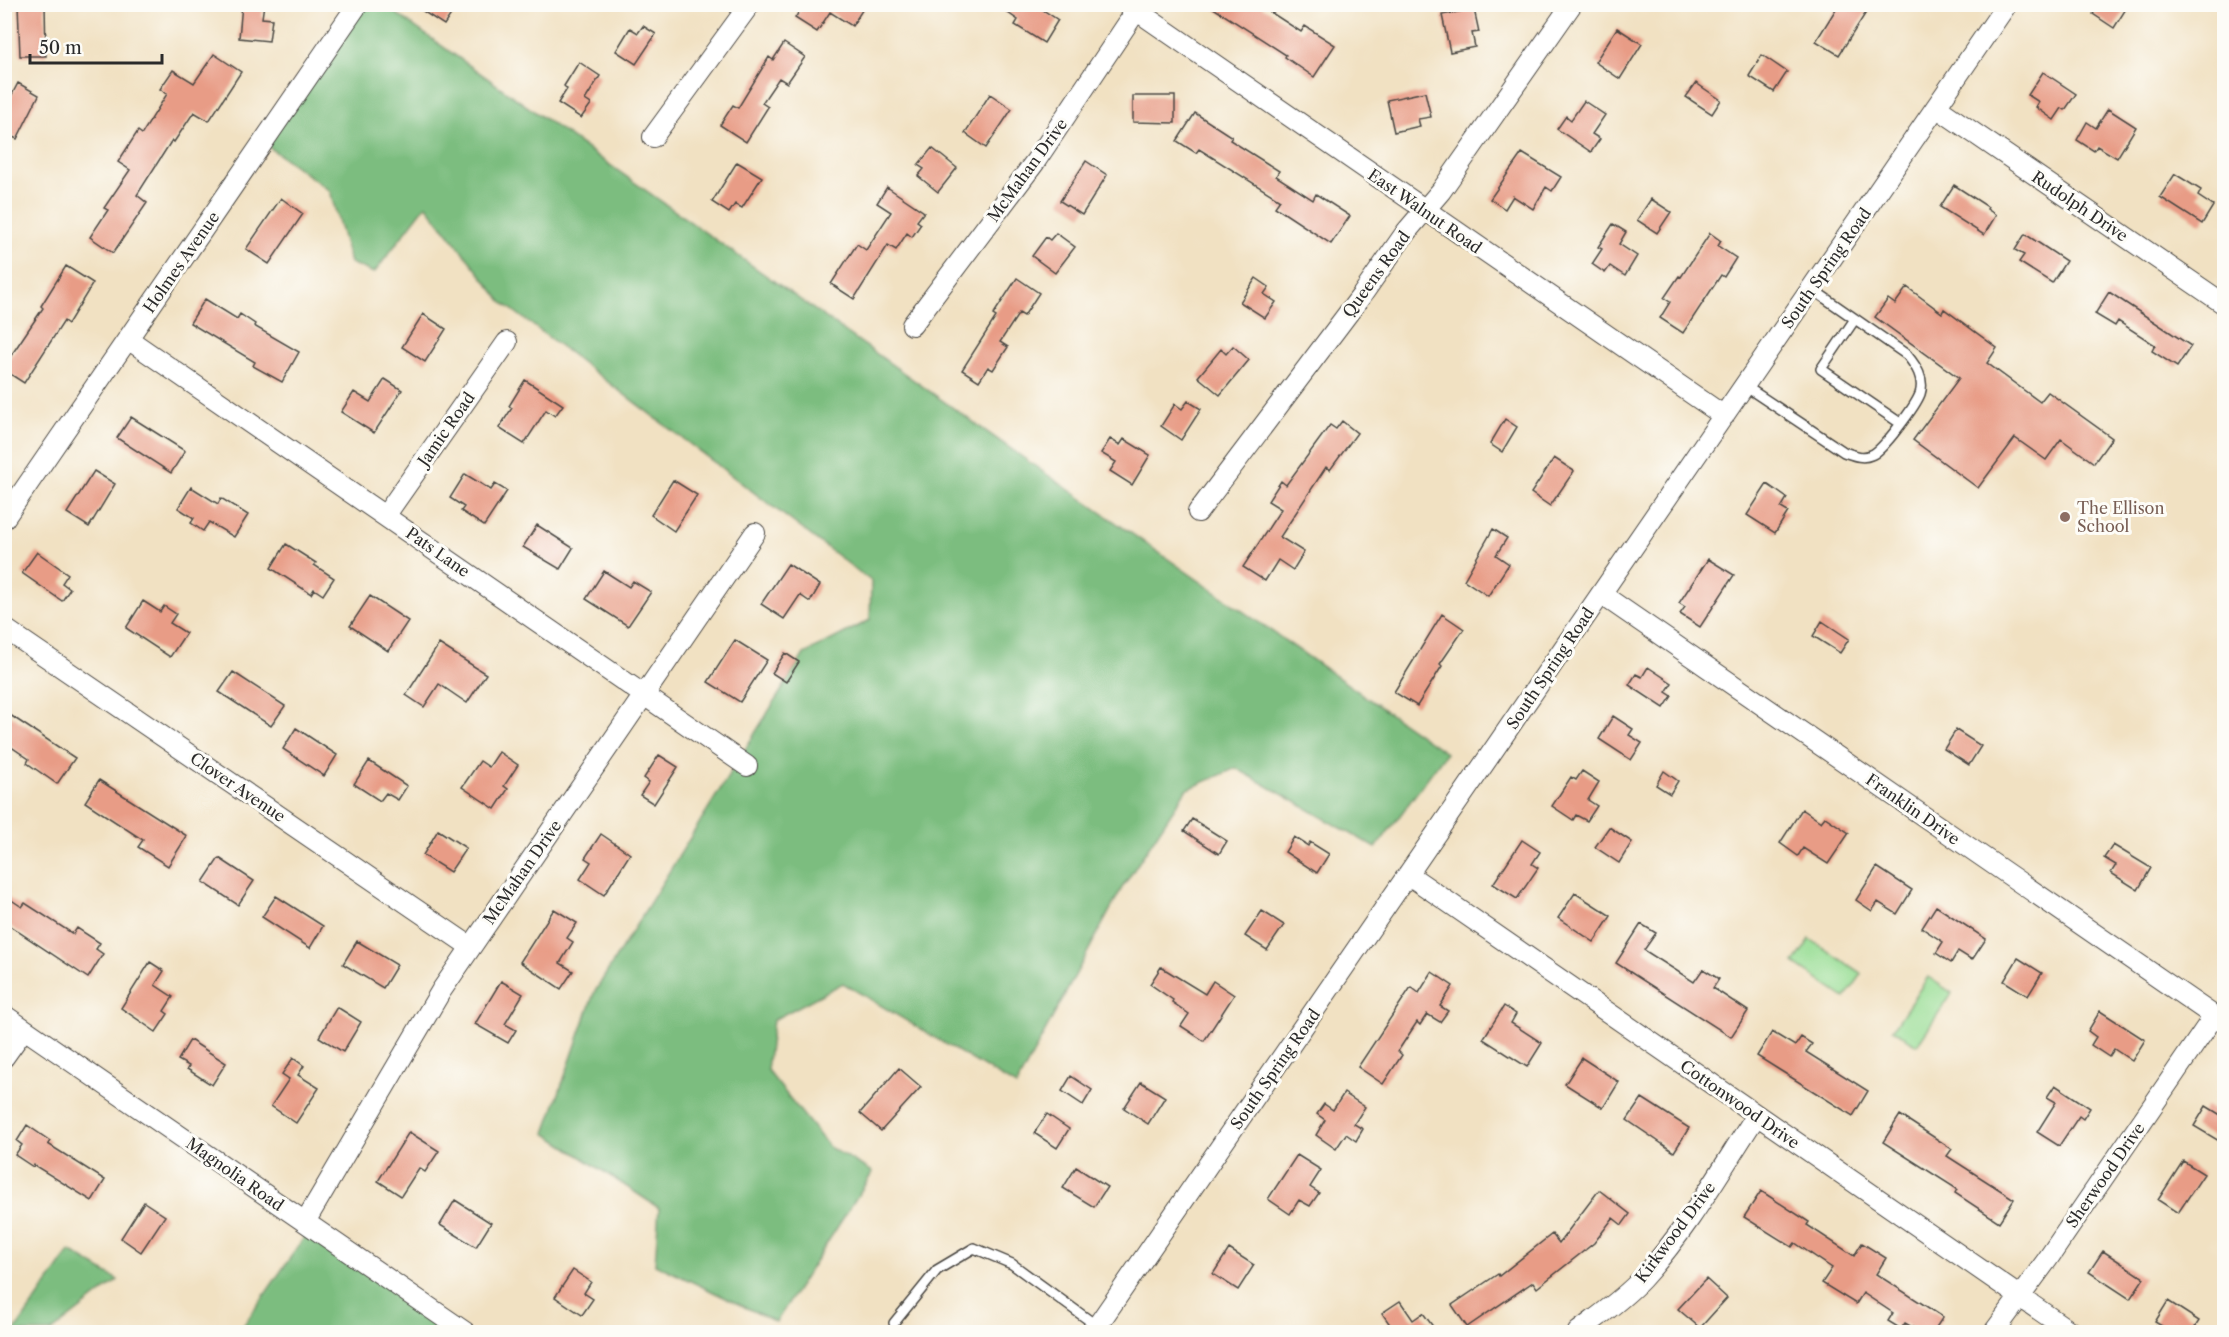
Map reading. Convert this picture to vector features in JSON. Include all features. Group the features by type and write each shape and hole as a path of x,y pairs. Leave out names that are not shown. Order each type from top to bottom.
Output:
{"street":[{"name":"Holmes Avenue","path":"4,519 358,4"},
{"path":"653,137 750,4"},
{"name":"South Spring Road","path":"1095,1329 2007,4"},
{"name":"East Walnut Road","path":"1131,8 1724,416"},
{"name":"McMahan Drive","path":"912,325 1035,162 1131,8"},
{"name":"Queens Road","path":"1198,512 1362,296 1406,232 1441,191 1563,8"},
{"name":"Rudolph Drive","path":"1936,107 2224,304"},
{"name":"Pats Lane","path":"128,339 747,766"},
{"name":"Jamic Road","path":"385,516 507,342"},
{"name":"McMahan Drive","path":"305,1222 441,991 755,532"},
{"name":"Franklin Drive","path":"1601,594 2219,1020"},
{"name":"Clover Avenue","path":"4,628 471,947"},
{"name":"Cottonwood Drive","path":"1409,875 2071,1332"},
{"name":"Magnolia Road","path":"4,1015 465,1332"},
{"name":"Sherwood Drive","path":"1994,1332 2219,1020"},
{"path":"4,1057 24,1029"},
{"name":"Kirkwood Drive","path":"1578,1332 1623,1297 1642,1278 1694,1211 1756,1116"}],"lane":[{"path":"1745,386 1844,452 1858,457 1872,455 1886,445 1920,394 1920,379 1916,367 1907,355 1812,289"},
{"path":"1855,319 1821,369 1900,423"},
{"path":"894,1323 937,1269 974,1248 1012,1264 1095,1329"}],"green space":[{"path":"353,5 384,5 1042,471 1446,753 1376,848 1236,768 1186,790 1122,888 1016,1086 843,983 773,1020 767,1070 829,1147 873,1172 776,1322 655,1264 659,1208 545,1133 594,993 804,654 870,620 871,581 502,302 426,205 374,273 350,263 330,191 259,140"},
{"path":"1810,939 1862,974 1845,998 1794,963"},
{"path":"1928,977 1952,993 1917,1045 1893,1029"},
{"path":"312,1226 450,1332 239,1332"},
{"path":"70,1251 118,1280 51,1332 14,1332"}],"building":[{"path":"18,4 45,4 46,56 20,56"},
{"path":"242,4 264,4 262,18 272,19 269,41 239,38"},
{"path":"412,4 458,4 444,25"},
{"path":"804,4 866,4 852,26 830,12 817,32 795,18"},
{"path":"995,4 1034,4 1058,20 1044,43 1015,25 1018,20"},
{"path":"1207,4 1258,4 1301,32 1305,26 1335,45 1314,77 1285,57 1286,55"},
{"path":"1839,4 1857,4 1867,11 1839,55 1816,41"},
{"path":"2100,4 2129,4 2114,28 2093,14"},
{"path":"1474,9 1479,32 1472,33 1475,47 1450,52 1442,15"},
{"path":"643,26 656,34 636,64 616,51 630,28 638,33"},
{"path":"1617,28 1642,44 1620,79 1595,62"},
{"path":"784,43 805,57 787,83 779,78 762,103 768,107 746,142 720,125 733,105 738,108 769,57 773,60"},
{"path":"214,54 241,72 209,121 194,112 174,142 172,140 137,195 147,203 113,253 90,237 108,210 104,208 130,170 118,162 138,131 142,134 167,94 160,89 173,70 194,83"},
{"path":"1762,55 1787,72 1774,92 1749,76"},
{"path":"579,62 600,76 585,100 591,104 581,118 558,103 567,89 564,86"},
{"path":"2043,72 2076,94 2065,110 2062,108 2054,120 2036,107 2039,102 2028,95"},
{"path":"18,83 39,95 17,139 4,133 4,110"},
{"path":"1696,83 1721,100 1712,114 1686,97"},
{"path":"1425,92 1431,117 1418,119 1420,126 1394,132 1387,100"},
{"path":"990,94 1012,109 986,148 965,133"},
{"path":"1133,96 1175,96 1175,123 1133,122"},
{"path":"1584,101 1605,115 1592,134 1600,139 1591,152 1557,129 1566,116 1571,120"},
{"path":"2108,109 2136,127 2117,158 2097,146 2094,151 2077,140 2087,122 2096,128"},
{"path":"1195,113 1232,137 1230,140 1279,171 1276,176 1313,200 1316,194 1350,216 1331,244 1275,207 1280,200 1199,149 1196,153 1177,141"},
{"path":"932,148 957,168 938,192 918,176 924,169 918,165"},
{"path":"1522,153 1561,177 1552,191 1546,187 1533,209 1513,196 1505,209 1490,199"},
{"path":"1086,161 1107,175 1082,215 1060,201"},
{"path":"737,162 762,177 742,208 735,204 729,213 712,202"},
{"path":"2175,174 2201,190 2198,196 2213,206 2202,224 2160,197"},
{"path":"1954,185 1988,207 1987,209 1996,215 1984,235 1940,207"},
{"path":"887,187 924,212 917,221 921,224 912,237 907,233 896,250 888,245 854,299 831,284 857,244 866,250 891,212 877,203"},
{"path":"281,198 303,214 269,264 246,249"},
{"path":"1651,199 1671,212 1657,233 1637,220"},
{"path":"1613,224 1626,232 1619,244 1637,256 1625,276 1610,266 1605,273 1592,264 1602,249 1598,247"},
{"path":"1056,233 1075,247 1055,273 1032,256 1046,237 1050,240"},
{"path":"1710,233 1721,241 1718,246 1736,258 1724,277 1721,275 1683,333 1660,318 1670,302 1664,298"},
{"path":"2025,234 2066,261 2052,283 2019,262 2024,255 2015,250"},
{"path":"66,266 93,283 68,324 64,321 24,383 4,370 4,366 43,308 41,306"},
{"path":"1017,278 1039,293 1024,316 1019,313 1000,342 1008,347 993,370 988,367 979,381 962,370 996,317 993,315"},
{"path":"1256,278 1269,287 1264,294 1276,302 1265,318 1240,302"},
{"path":"1907,287 1942,313 1944,309 1997,348 1987,363 2040,402 2048,392 2112,438 2094,463 2061,439 2046,460 2015,438 1978,488 1913,440 1959,378 1875,317 1888,299 1895,304"},
{"path":"2109,292 2191,346 2177,367 2152,351 2155,345 2118,321 2115,326 2095,314"},
{"path":"205,299 237,319 240,314 255,324 254,326 299,352 282,382 253,366 255,362 190,323"},
{"path":"423,314 446,329 425,362 402,347"},
{"path":"1233,346 1249,360 1220,395 1198,377 1221,349 1226,354"},
{"path":"385,379 402,390 374,433 341,412 354,392 370,402"},
{"path":"525,380 563,405 555,416 546,410 524,444 499,428 512,408 509,406"},
{"path":"1188,401 1201,409 1181,440 1161,426 1175,404 1182,409"},
{"path":"131,417 185,451 171,473 117,438"},
{"path":"1505,419 1517,427 1502,452 1490,444"},
{"path":"1342,421 1357,433 1330,470 1326,467 1280,537 1304,552 1293,570 1278,560 1265,581 1243,567 1281,509 1268,501 1281,481 1286,485 1330,425 1336,429"},
{"path":"1110,439 1120,445 1124,439 1150,455 1132,485 1110,471 1116,462 1101,453"},
{"path":"1554,458 1574,471 1550,506 1531,493"},
{"path":"94,471 115,484 89,527 67,513"},
{"path":"465,474 491,490 495,484 507,491 484,526 461,511 464,507 450,498"},
{"path":"673,480 697,495 674,531 651,515"},
{"path":"1767,484 1787,498 1781,508 1788,512 1775,533 1747,515"},
{"path":"191,487 218,504 221,498 248,515 234,537 209,522 203,531 191,523 194,518 178,508"},
{"path":"537,525 573,548 560,569 523,547"},
{"path":"1493,529 1507,538 1496,555 1509,564 1488,596 1464,580"},
{"path":"286,544 316,563 314,565 334,578 323,595 314,589 311,594 271,568"},
{"path":"37,552 68,574 62,583 70,589 62,601 22,573"},
{"path":"1708,559 1734,575 1700,627 1680,614 1685,607 1679,603"},
{"path":"788,564 820,585 810,602 800,595 784,619 761,604"},
{"path":"604,571 629,587 633,581 651,592 628,626 586,599"},
{"path":"370,596 408,621 388,651 350,626"},
{"path":"143,601 160,612 164,606 176,614 170,623 186,633 170,657 126,628"},
{"path":"1442,614 1464,629 1440,664 1442,666 1417,706 1394,692"},
{"path":"1822,621 1849,639 1840,653 1813,636"},
{"path":"735,640 767,660 740,702 708,682"},
{"path":"439,644 486,674 467,703 439,684 424,707 406,695"},
{"path":"785,653 799,662 786,682 772,673"},
{"path":"1648,667 1672,683 1666,692 1672,696 1664,708 1629,685 1636,674 1642,677"},
{"path":"233,672 285,706 271,726 219,692"},
{"path":"4,711 75,758 57,784 27,763 29,759 4,742"},
{"path":"1613,716 1633,729 1629,735 1642,743 1631,760 1599,739"},
{"path":"296,728 337,755 324,776 283,749"},
{"path":"1956,730 1981,746 1969,765 1944,749"},
{"path":"499,752 518,765 504,786 508,789 495,809 462,787 480,761 489,767"},
{"path":"659,755 678,767 654,804 640,795 649,782 644,778"},
{"path":"369,761 407,786 398,800 386,793 380,801 354,784"},
{"path":"1582,771 1599,782 1588,800 1597,806 1587,821 1576,815 1573,820 1552,806 1571,777 1576,780"},
{"path":"1664,771 1678,781 1670,794 1656,785"},
{"path":"99,780 187,836 168,866 138,847 143,840 85,802"},
{"path":"1802,809 1821,822 1825,817 1849,833 1828,864 1803,848 1798,856 1780,843"},
{"path":"1192,819 1227,841 1219,854 1184,831"},
{"path":"1609,827 1632,842 1619,863 1595,847"},
{"path":"438,830 466,848 450,872 423,855"},
{"path":"601,834 630,854 604,895 580,879 591,862 585,858"},
{"path":"1294,837 1308,846 1310,842 1329,854 1317,873 1285,852"},
{"path":"1522,840 1540,852 1532,864 1538,868 1517,899 1493,884"},
{"path":"2113,845 2151,868 2138,890 2111,873 2116,865 2104,858"},
{"path":"219,858 254,881 238,905 203,882"},
{"path":"1877,867 1912,890 1897,914 1878,902 1872,911 1856,900"},
{"path":"1575,893 1611,916 1594,942 1558,918"},
{"path":"4,895 22,907 25,903 73,934 77,928 100,943 96,949 103,954 88,978 4,922"},
{"path":"276,896 323,926 310,948 262,917"},
{"path":"1936,906 1986,939 1972,960 1958,951 1951,963 1936,953 1943,942 1922,928"},
{"path":"554,909 577,923 567,938 573,942 560,963 573,971 561,989 520,962"},
{"path":"1262,911 1284,925 1267,950 1245,936"},
{"path":"1641,924 1656,933 1644,950 1694,982 1703,969 1719,979 1713,988 1748,1011 1731,1037 1616,963"},
{"path":"357,941 397,965 383,988 343,964"},
{"path":"2018,958 2042,973 2028,996 2004,981"},
{"path":"150,962 164,971 155,985 173,997 164,1011 168,1014 156,1032 121,1008"},
{"path":"1161,967 1205,994 1213,981 1234,995 1204,1041 1181,1026 1189,1014 1150,984"},
{"path":"1432,972 1453,986 1440,1006 1448,1011 1440,1022 1427,1014 1420,1025 1417,1022 1398,1051 1402,1055 1383,1084 1358,1067 1411,987 1419,993"},
{"path":"501,981 523,994 505,1024 516,1030 508,1043 475,1024"},
{"path":"1504,1006 1516,1014 1511,1023 1542,1043 1527,1067 1483,1039"},
{"path":"337,1007 361,1022 343,1052 319,1037"},
{"path":"2100,1011 2145,1040 2132,1061 2114,1049 2109,1057 2091,1045 2096,1037 2088,1031"},
{"path":"1772,1032 1795,1046 1801,1037 1812,1044 1806,1052 1868,1091 1853,1116 1757,1056"},
{"path":"190,1040 226,1063 212,1085 187,1069 189,1066 178,1060"},
{"path":"293,1058 304,1066 298,1075 319,1088 296,1123 271,1106 289,1079 282,1074"},
{"path":"1582,1058 1619,1082 1603,1108 1565,1084"},
{"path":"899,1068 921,1087 881,1131 860,1113"},
{"path":"1071,1076 1092,1090 1083,1105 1062,1091"},
{"path":"1141,1082 1165,1097 1148,1124 1124,1108"},
{"path":"2055,1085 2090,1108 2083,1119 2079,1116 2059,1146 2037,1132 2056,1102 2047,1097"},
{"path":"1344,1093 1365,1107 1354,1124 1363,1129 1356,1141 1346,1134 1336,1149 1316,1135 1325,1120 1317,1114 1324,1104 1333,1110"},
{"path":"1642,1098 1689,1128 1674,1152 1627,1120"},
{"path":"2206,1106 2224,1117 2224,1144 2194,1126"},
{"path":"1047,1114 1069,1129 1057,1148 1034,1133"},
{"path":"1900,1115 1952,1149 1947,1156 2014,1199 1999,1222 1955,1193 1957,1189 1883,1142"},
{"path":"27,1125 50,1141 48,1144 105,1180 92,1201 15,1155 22,1145 17,1141"},
{"path":"409,1132 439,1151 425,1172 419,1168 401,1196 378,1181"},
{"path":"1297,1155 1321,1170 1310,1187 1319,1193 1310,1206 1299,1200 1290,1214 1268,1199"},
{"path":"2183,1161 2204,1174 2178,1213 2158,1200"},
{"path":"1076,1167 1107,1187 1094,1207 1063,1188"},
{"path":"1599,1190 1630,1214 1622,1225 1613,1218 1594,1243 1537,1288 1533,1282 1467,1327 1452,1305 1498,1274 1499,1276 1552,1234 1559,1243"},
{"path":"1761,1191 1809,1222 1807,1225 1854,1256 1862,1243 1886,1258 1876,1274 1943,1317 1933,1332 1921,1332 1905,1323 1901,1329 1888,1321 1893,1313 1863,1293 1856,1304 1822,1283 1832,1268 1795,1243 1792,1247 1744,1217"},
{"path":"455,1200 491,1223 476,1247 440,1225"},
{"path":"144,1202 165,1216 141,1252 121,1238"},
{"path":"1229,1249 1254,1265 1238,1290 1213,1274"},
{"path":"2103,1251 2144,1278 2130,1299 2089,1272"},
{"path":"573,1270 591,1282 584,1293 593,1299 582,1315 555,1297"},
{"path":"1706,1279 1727,1298 1700,1328 1678,1309"},
{"path":"1400,1301 1413,1320 1423,1313 1437,1332 1395,1332 1382,1313"},
{"path":"2168,1301 2199,1321 2192,1332 2172,1332 2155,1322"}],"place":[{"name":"The Ellison School","path":"2065,517"}]}
